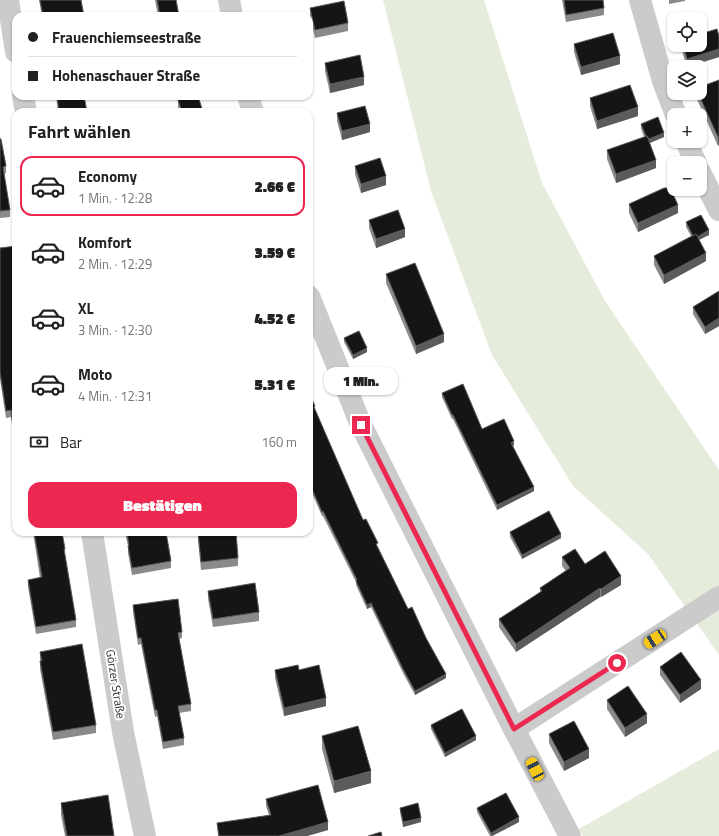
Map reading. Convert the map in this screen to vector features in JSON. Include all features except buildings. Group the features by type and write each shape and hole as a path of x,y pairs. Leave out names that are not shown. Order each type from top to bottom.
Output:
{"street":[{"path":"8,0 12,26"},
{"path":"229,0 231,12"},
{"path":"640,0 663,81 673,108"},
{"path":"707,186 719,210"},
{"path":"313,306 361,425 514,729 570,836"},
{"name":"Görzer Straße","path":"93,536 123,732 145,836"},
{"path":"514,729 719,597"}],"green space":[{"path":"383,0 484,0 542,183 605,301 719,470 719,655 648,554 573,486 492,355 431,191"},
{"path":"719,749 719,836 583,836 579,829"}],"route":[{"path":"361,425 514,729 617,663"}]}
